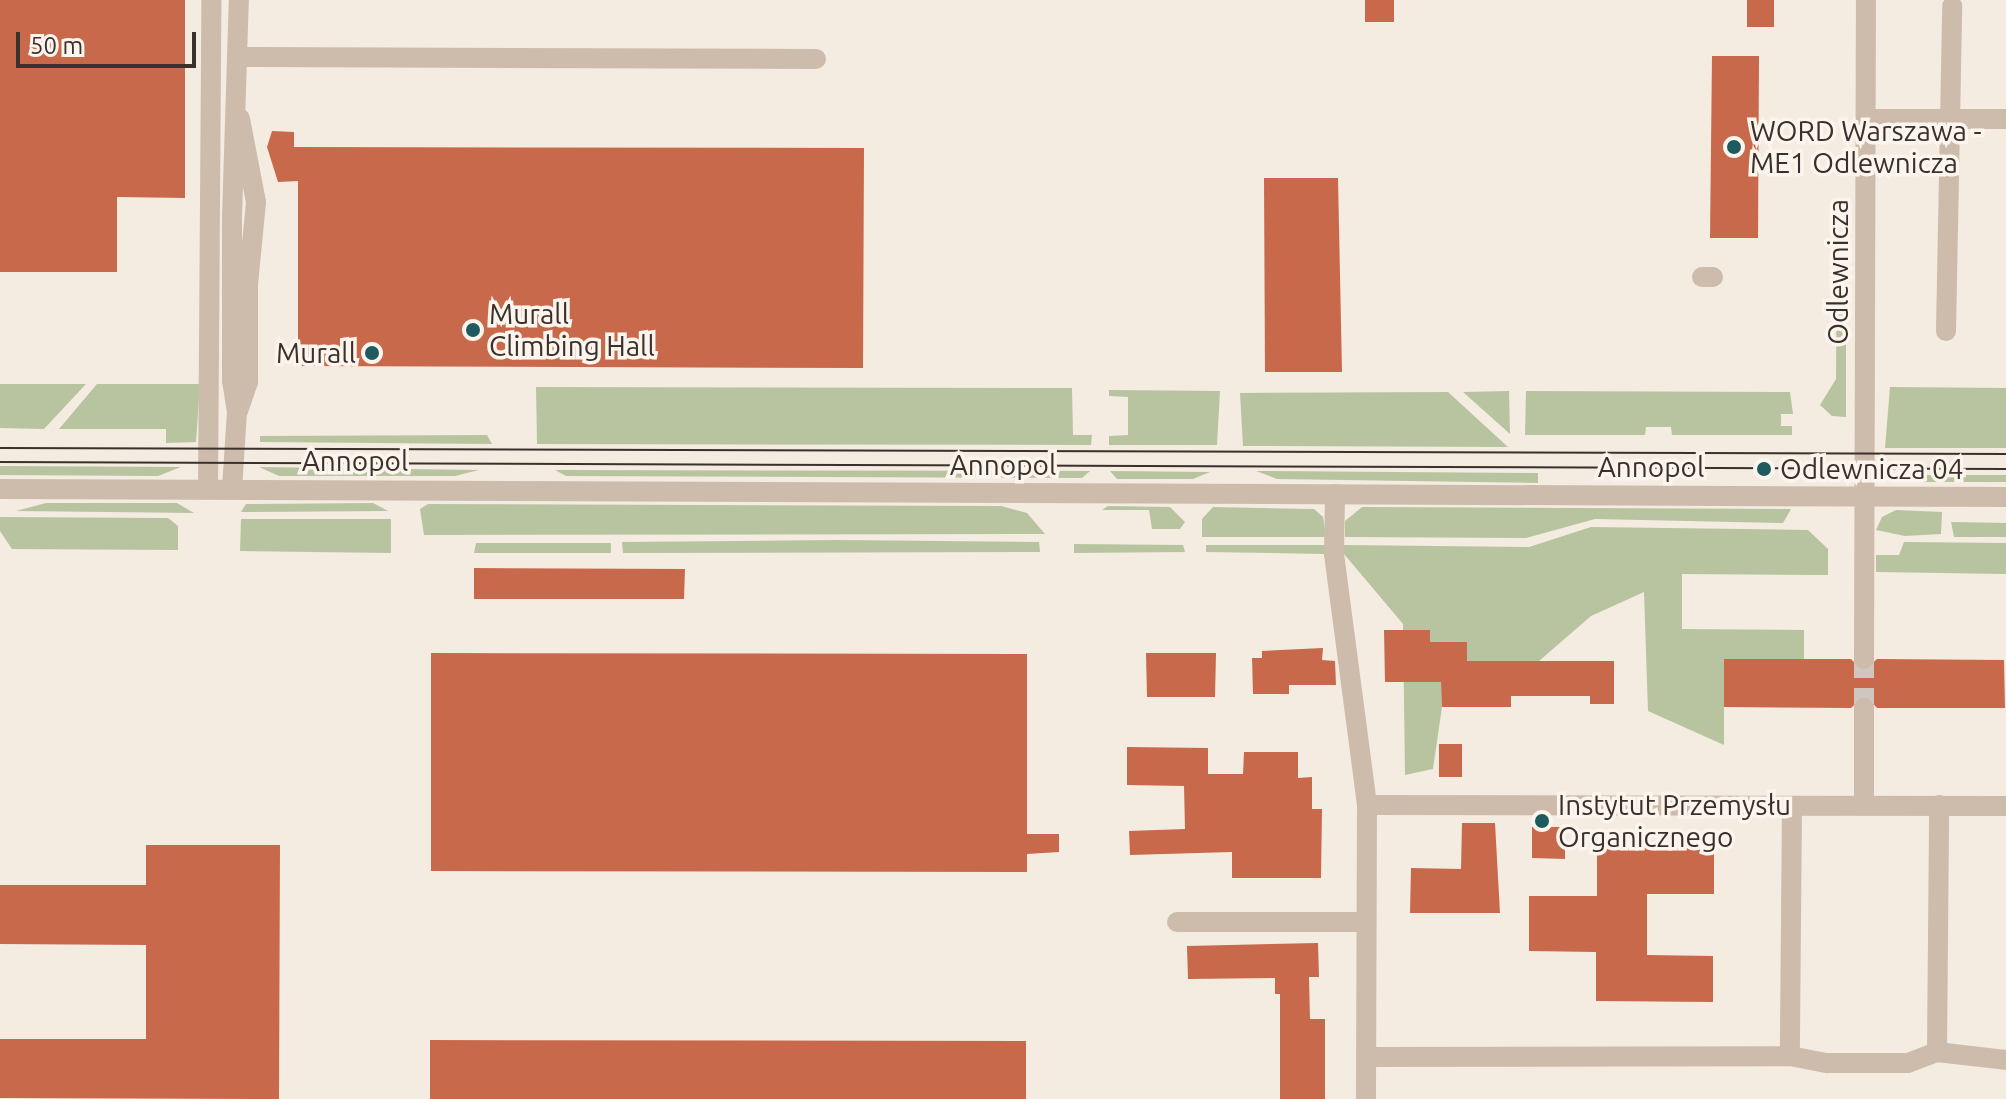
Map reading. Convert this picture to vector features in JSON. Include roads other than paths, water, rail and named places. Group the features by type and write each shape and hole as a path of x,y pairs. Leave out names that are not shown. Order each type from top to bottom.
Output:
{"street":[{"path":"208,489 211,0"},
{"path":"232,489 237,412 248,382 248,284 256,202 238,116 239,0"},
{"name":"Odlewnicza","path":"1864,659 1866,0"},
{"path":"1946,331 1952,6"},
{"path":"239,57 816,59"},
{"path":"1866,119 2006,119"},
{"name":"Annopol","path":"0,489 2006,497"},
{"path":"1335,494 1334,554 1367,805 1366,1099"},
{"path":"1864,708 1864,805"},
{"path":"1367,805 2006,806"},
{"path":"1937,1052 1939,805"},
{"path":"1790,1056 1792,806"},
{"path":"1177,922 1366,922"},
{"path":"1366,1057 1790,1056 1827,1063 1908,1063 1937,1052 2006,1060"}],"tunnel":[{"path":"1864,659 1864,708"}],"tram line":[{"path":"0,448 2006,454"},
{"path":"0,462 2006,469"}],"place":[{"name":"WORD Warszawa - ME1 Odlewnicza","path":"1734,147"},
{"name":"Murall Climbing Hall","path":"473,330"},
{"name":"Murall","path":"372,353"},
{"name":"Odlewnicza 04","path":"1764,469"},
{"name":"Instytut Przemysłu Organicznego","path":"1542,821"}]}
